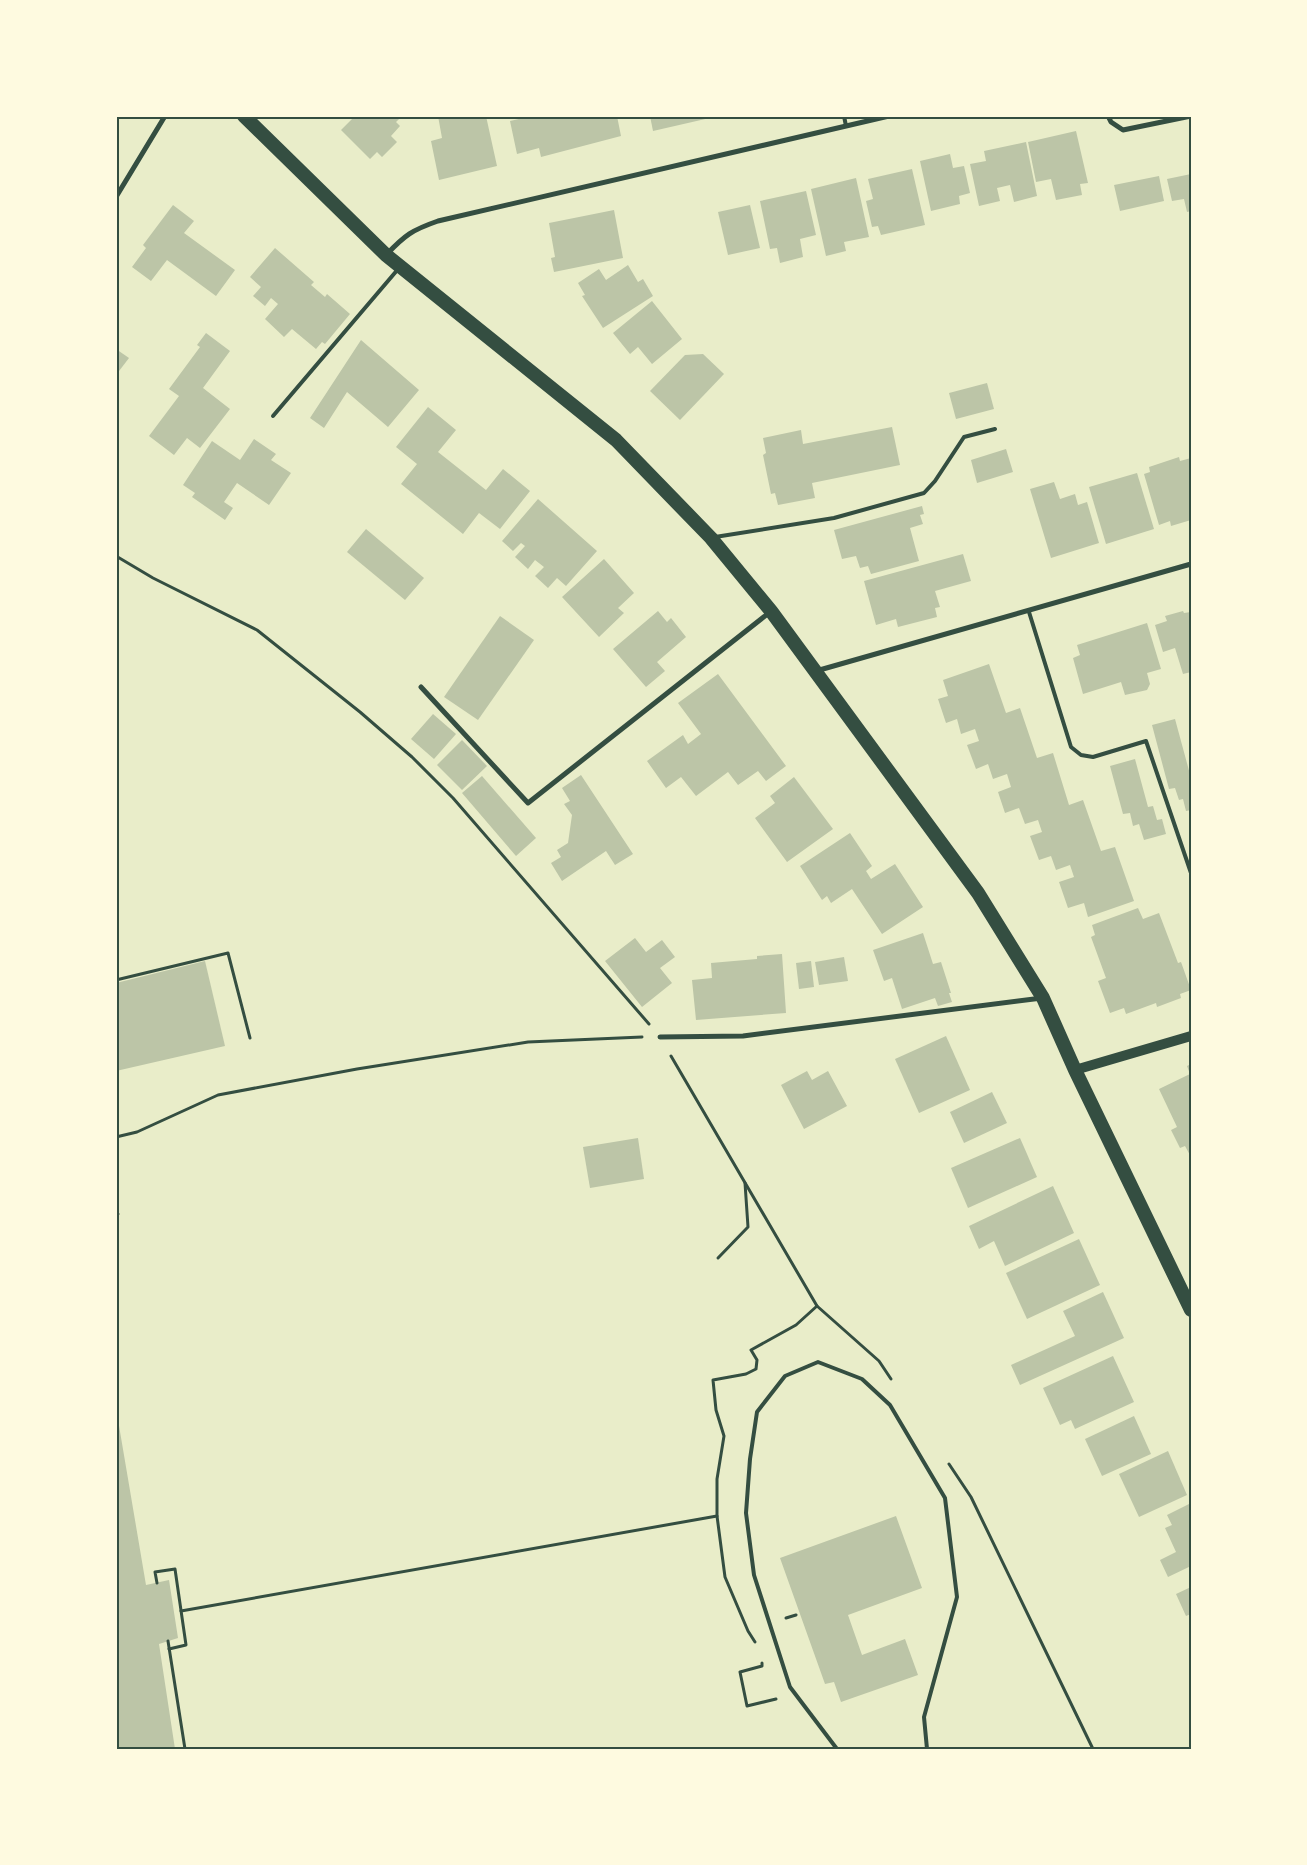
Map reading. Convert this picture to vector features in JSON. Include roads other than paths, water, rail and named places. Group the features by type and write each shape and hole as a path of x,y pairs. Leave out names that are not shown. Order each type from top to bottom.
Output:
{"highway":[{"path":"244,116 386,255 616,440 711,538 771,611 978,893 1043,998 1075,1070 1191,1310"}],"main road":[{"path":"1075,1070 1191,1036"}],"street":[{"path":"116,197 165,116"},
{"path":"386,255 404,236 422,226 438,221 889,116"},
{"path":"1108,116 1110,122 1123,130 1191,116"},
{"path":"816,671 1029,612 1191,564"},
{"path":"420,687 528,803 771,611"},
{"path":"660,1036 743,1036 1043,998"}],"lane":[{"path":"844,116 846,126"},
{"path":"273,416 400,266"},
{"path":"711,538 834,518 924,493 935,481 964,437 996,429"},
{"path":"1029,612 1071,746 1081,755 1093,757 1146,741 1191,873"},
{"path":"837,1749 790,1687 754,1575 746,1512 750,1459 757,1412 786,1376 818,1362 862,1379 890,1406 945,1498 957,1597 924,1717 927,1749"}]}
